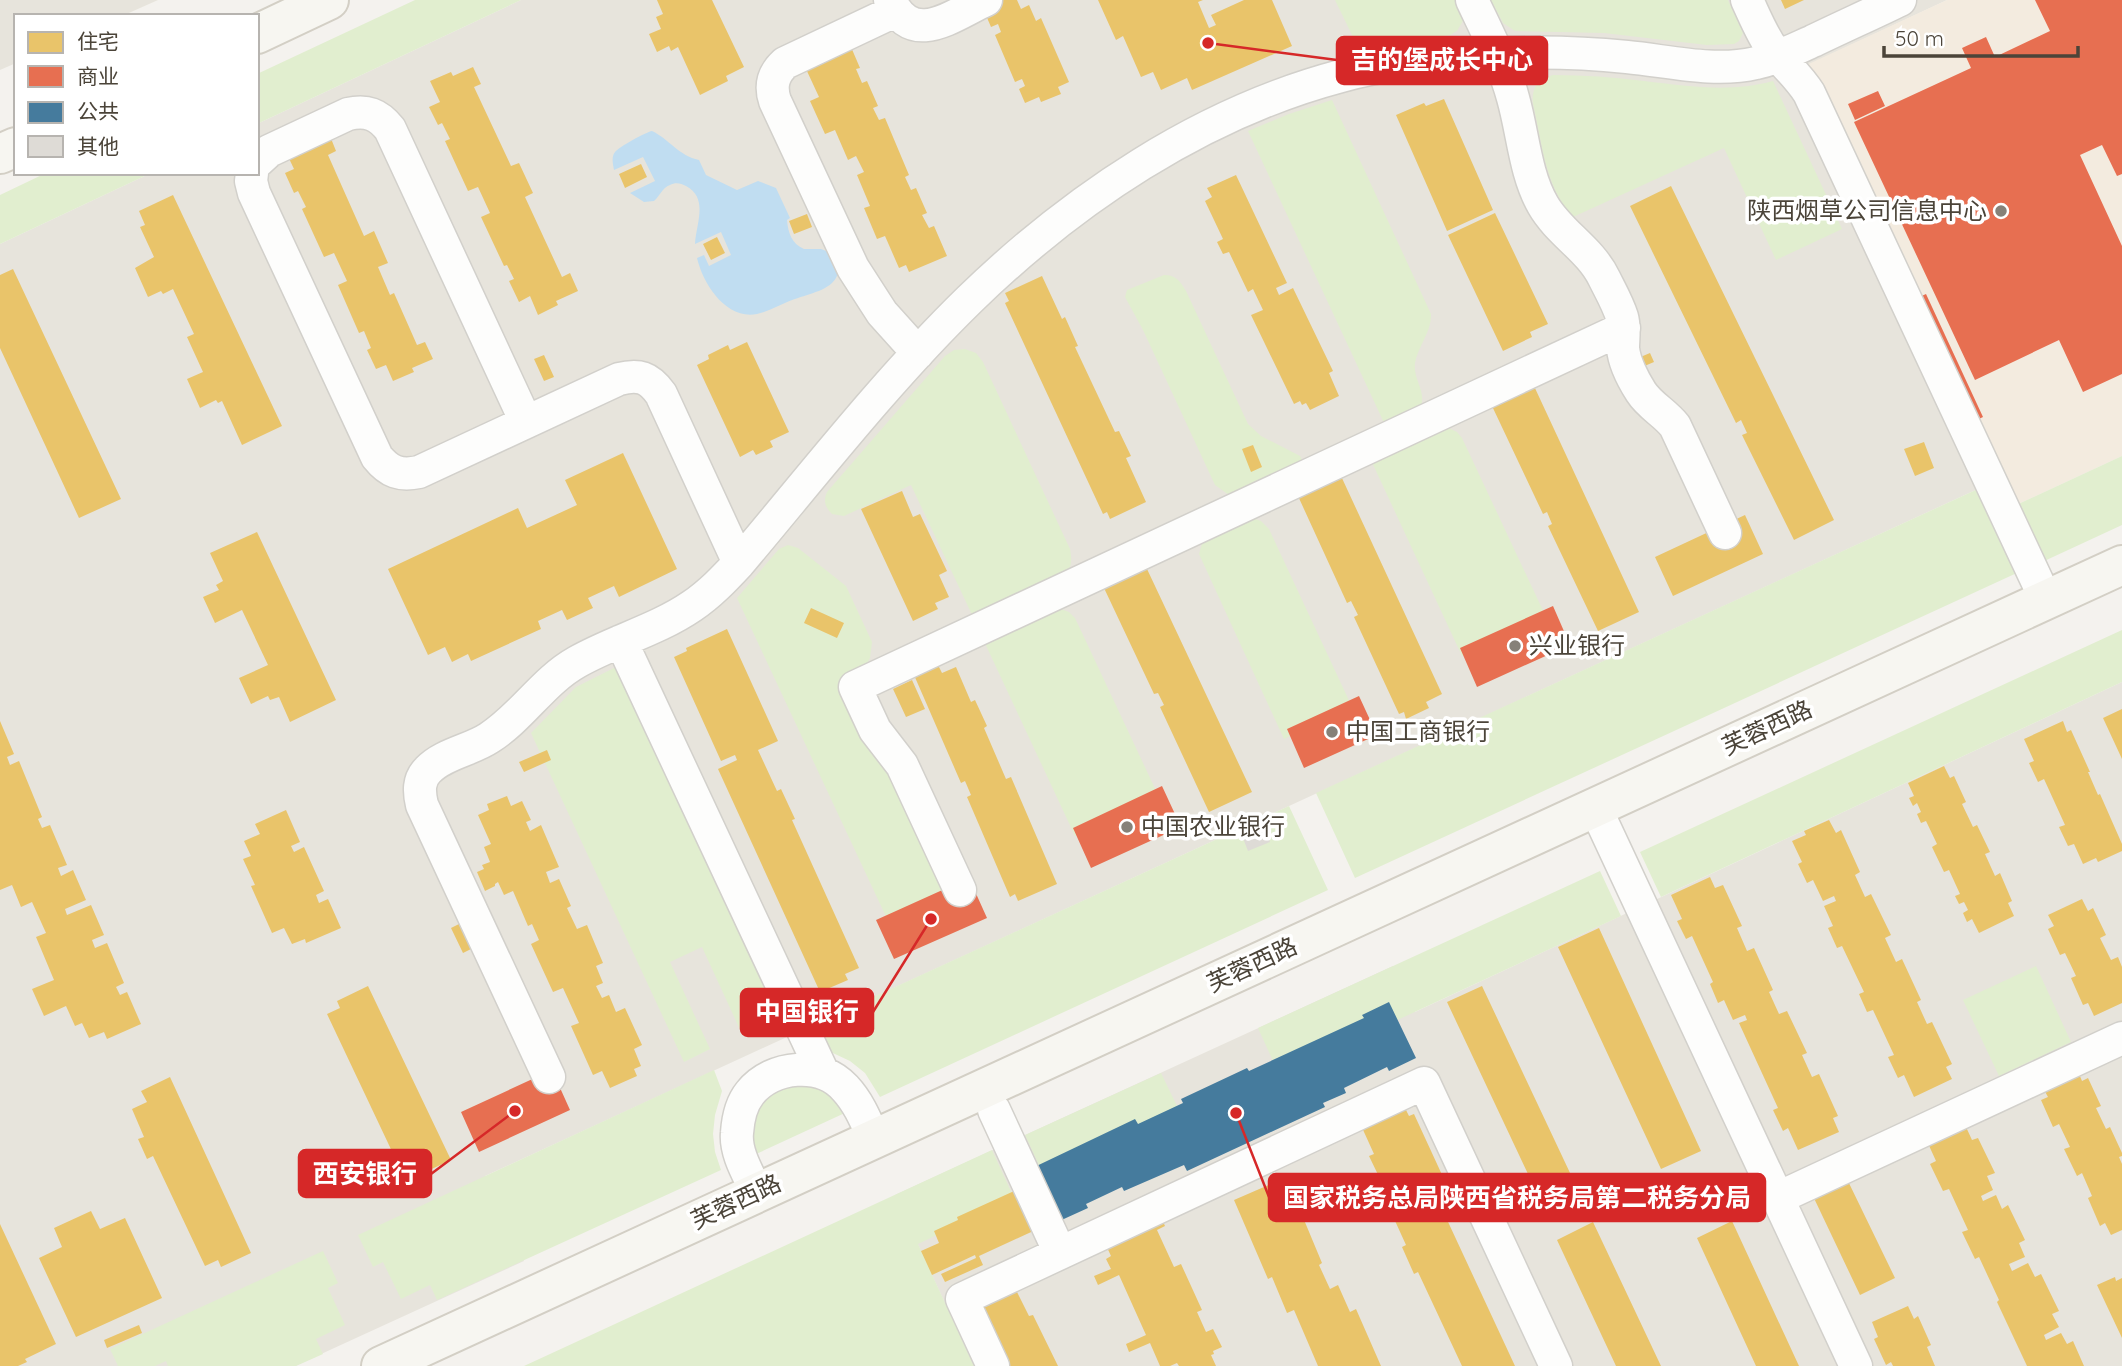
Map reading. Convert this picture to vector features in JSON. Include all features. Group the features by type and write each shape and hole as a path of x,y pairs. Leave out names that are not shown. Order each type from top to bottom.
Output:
{"main road":[{"path":"243,14 272,0"},
{"path":"259,33 329,0"},
{"name":"芙蓉西路","path":"438,1366 994,1110 2122,565"},
{"name":"芙蓉西路","path":"381,1366 874,1139 2122,587"}],"street":[{"path":"918,353 882,313 853,268 775,101 772,89 774,77 785,63 892,5 906,22 923,27 986,0"},
{"path":"1472,0 1498,54 1513,98 1531,175 1542,205 1555,223 1590,257 1602,275 1622,316 1623,350 1640,391 1647,401 1675,426 1725,533"},
{"path":"1747,0 1763,35 1800,78 1809,93 2046,600"},
{"path":"549,1077 422,805 419,793 421,781 427,771 437,763 487,740 510,724 553,678 576,662 692,606 709,592 739,563 918,353 971,298 1047,232 1129,173 1211,125 1298,88 1344,75 1438,58 1498,54 1580,54 1700,66 1755,64 1780,56 1900,0"},
{"path":"259,160 269,151 348,114 360,111 372,113 382,120 396,142 526,422"},
{"path":"252,175 254,193 377,457 385,467 395,473 407,475 419,472 619,379 643,377 653,384 660,394 739,563"},
{"path":"960,890 902,765 875,730 855,687 1624,328"},
{"path":"621,641 822,1073"},
{"path":"1600,818 1856,1366"},
{"path":"1778,1198 2122,1038"},
{"path":"757,1193 742,1160 736,1136 740,1111 753,1090 773,1075 798,1069 822,1073 844,1086 859,1107 874,1139"},
{"path":"993,1366 962,1299 1424,1083 1556,1366"},
{"path":"994,1110 1060,1254"}],"shaded area":[{"path":"0,0 158,0 126,14 14,14 14,64 0,70"},
{"path":"521,0 1947,0 1787,75 1980,488 485,1176 524,1261 295,1366 0,1366 0,244 147,175 259,175 259,123"},
{"name":"陕西烟草公司信息中心","path":"1947,0 2122,0 2122,456 2014,506 1787,74"},
{"path":"2122,682 2122,1366 974,1366 895,1195 1393,966 1415,1012"}],"green space":[{"path":"415,0 521,0 259,123 259,73"},
{"path":"1335,0 1462,0 1464,19 1457,31 1450,35 1374,46 1364,45 1353,37"},
{"path":"1491,0 1728,0 1743,33 1734,44 1707,45 1604,33 1515,31 1503,23"},
{"path":"1553,75 1610,77 1709,87 1741,87 1773,81 1842,229 1776,260 1724,148 1573,217 1550,178 1533,104 1533,93 1537,85"},
{"path":"1332,100 1431,314 1415,363 1422,395 1421,407 1386,427 1248,131"},
{"path":"42,175 147,175 0,244 0,195"},
{"path":"1164,275 1177,279 1186,291 1248,424 1261,436 1300,456 1303,462 1229,495 1215,485 1125,297 1127,290"},
{"path":"965,349 976,353 983,362 1070,549 1071,559 1066,575 974,619 911,485 844,516 832,514 825,501 827,492 945,356 954,350"},
{"path":"1446,427 1457,432 1462,438 1546,617 1462,656 1370,458"},
{"path":"2122,456 2122,525 2040,563 2014,506"},
{"path":"1980,488 2019,572 1355,878 1316,793"},
{"path":"1252,518 1261,521 1269,529 1352,707 1284,739 1199,554 1203,540"},
{"path":"788,545 798,548 846,586 872,642 870,658 864,669 888,763 951,894 889,923 737,598 779,549"},
{"path":"1058,608 1069,612 1075,618 1159,797 1075,836 983,639"},
{"path":"2122,630 2122,682 1661,897 1640,852"},
{"path":"620,665 783,1015 742,1034 702,947 670,962 710,1049 684,1062 531,733 576,687"},
{"path":"1289,806 1328,890 880,1097 865,1073 850,1061 822,1048 808,1027"},
{"path":"1600,871 1621,916 1047,1183 1025,1135 1161,1073 1177,1106 1273,1061 1258,1028"},
{"path":"2036,966 2071,1042 1999,1076 1963,1000"},
{"path":"714,1070 722,1091 713,1134 721,1170 437,1300 430,1285 401,1299 383,1262 373,1267 358,1235"},
{"path":"799,1083 815,1086 826,1092 847,1112 754,1155 751,1128 757,1107 773,1092"},
{"path":"992,1150 1014,1198 918,1244 974,1366 524,1366"},
{"path":"323,1251 338,1283 328,1288 345,1325 316,1339 323,1354 296,1366 168,1366 166,1361 155,1366 118,1366 110,1349"}],"water":[{"path":"652,131 686,155 699,160 706,175 737,190 758,181 776,188 790,218 787,220 794,241 804,249 829,252 838,273 832,283 816,292 757,314 746,314 726,306 710,289 697,258 704,255 709,266 731,255 721,232 695,244 700,212 693,191 682,184 674,183 665,188 654,201 644,202 630,193 655,181 643,157 614,170 615,152"}],"building: 住宅":[{"path":"657,0 712,0 744,67 726,76 728,81 700,95 678,47 671,51 669,46 657,52 649,34 661,29 656,17 663,14"},
{"path":"997,0 1017,0 1021,9 1029,5 1036,21 1041,18 1069,82 1058,87 1061,94 1041,102 1039,97 1025,103 1019,89 1025,86 1022,79 1015,82 995,35 1001,32 998,24 991,27 985,13"},
{"path":"1098,0 1203,0 1198,2 1209,28 1216,25 1211,15 1244,0 1272,0 1292,46 1192,90 1187,78 1161,90 1153,72 1141,77 1123,36 1116,40"},
{"path":"1781,0 1804,0 1785,9"},
{"path":"848,40 860,68 856,69 862,83 867,81 878,106 873,108 879,120 885,118 909,175 905,177 911,190 916,188 927,213 922,215 929,228 934,226 947,256 909,272 906,265 899,268 885,236 877,239 864,208 870,206 857,175 864,172 856,156 848,160 835,130 825,134 810,101 819,97 806,69"},
{"path":"473,67 481,84 474,87 511,166 519,163 533,193 525,197 562,277 570,273 578,291 556,301 558,305 538,315 530,296 519,302 509,281 514,279 507,265 504,266 481,217 490,213 478,187 468,191 445,141 450,139 442,123 438,125 429,107 440,102 430,81 451,72 453,76"},
{"path":"1444,99 1493,210 1447,231 1396,115 1424,103 1426,106"},
{"path":"330,136 336,151 328,155 364,236 374,231 388,263 378,267 390,295 394,293 417,345 425,342 433,359 412,368 414,372 393,381 386,365 376,369 367,350 371,348 364,331 359,333 338,285 347,281 334,253 324,257 302,209 306,207 298,191 294,193 285,173 294,169 285,150"},
{"path":"641,164 647,177 625,188 619,174"},
{"path":"1236,175 1287,283 1276,288 1279,295 1293,288 1333,371 1329,373 1339,396 1310,410 1306,403 1302,405 1300,401 1294,404 1251,315 1263,310 1253,289 1248,292 1229,252 1223,254 1217,242 1223,239 1205,201 1212,197 1207,188"},
{"path":"1671,186 1834,520 1794,540 1742,435 1747,433 1741,420 1736,423 1630,206"},
{"path":"173,195 282,426 242,445 222,401 218,403 216,400 200,408 187,379 203,372 187,337 194,334 173,289 148,297 135,268 154,257 140,227 145,225 139,211"},
{"path":"1495,213 1548,324 1530,332 1532,337 1503,351 1448,235"},
{"path":"807,214 812,227 794,234 789,221"},
{"path":"717,237 725,253 711,260 703,244"},
{"path":"13,269 121,499 79,518 0,348 0,275"},
{"path":"1042,276 1062,319 1065,317 1078,346 1075,347 1115,432 1119,431 1131,456 1126,458 1146,502 1110,519 1107,512 1103,514 1005,303 1009,301 1005,293"},
{"path":"747,342 789,432 770,441 773,447 756,455 753,450 740,457 697,365 709,359 708,355 728,345 730,350"},
{"path":"1650,353 1654,362 1635,370 1631,361"},
{"path":"544,355 554,377 544,381 534,359"},
{"path":"1534,386 1639,612 1598,631 1548,526 1552,524 1547,512 1543,514 1492,406"},
{"path":"1924,442 1934,468 1915,476 1904,449"},
{"path":"1253,445 1262,467 1251,472 1242,449"},
{"path":"623,453 677,569 619,597 614,586 588,598 593,608 567,620 562,610 538,621 541,629 471,661 468,654 452,662 445,647 428,655 388,569 518,508 527,528 577,505 565,480"},
{"path":"1341,476 1442,694 1426,702 1429,708 1406,719 1404,712 1399,714 1354,617 1358,615 1351,601 1347,603 1298,496"},
{"path":"902,491 913,517 920,514 947,571 939,575 949,597 935,603 938,609 913,621 861,509"},
{"path":"1745,515 1763,554 1673,596 1655,557"},
{"path":"257,532 336,700 290,722 279,697 270,700 268,696 251,704 239,678 268,665 242,610 215,623 203,597 219,590 216,585 223,581 210,553"},
{"path":"1147,569 1252,792 1209,812 1160,707 1164,705 1158,693 1154,694 1104,588"},
{"path":"811,608 844,623 837,638 804,623"},
{"path":"727,629 778,741 758,750 777,791 781,789 795,819 792,820 859,968 845,974 848,980 820,992 718,769 737,760 735,755 721,761 674,657 687,651 686,648"},
{"path":"938,665 942,673 956,667 971,702 975,700 1006,779 1011,777 1057,884 1018,901 1015,894 1010,897 967,797 971,795 965,781 961,783 914,675"},
{"path":"912,680 925,709 906,717 893,689"},
{"path":"2122,709 2122,759 2103,718"},
{"path":"0,721 14,754 7,757 10,765 19,761 42,817 38,819 42,828 50,825 67,865 58,868 61,876 73,870 86,900 65,909 67,915 91,905 104,935 92,940 95,948 107,943 124,983 116,987 120,995 127,992 141,1024 107,1039 104,1032 89,1038 82,1023 75,1026 66,1006 44,1016 32,989 54,980 36,937 46,933 32,902 21,907 12,885 0,890"},
{"path":"2063,721 2067,732 2071,730 2122,844 2122,851 2098,862 2096,858 2083,864 2074,844 2068,846 2059,827 2065,825 2044,779 2038,782 2029,763 2034,761 2024,739"},
{"path":"547,750 551,760 524,772 519,762"},
{"path":"1944,766 1950,778 1954,776 1966,802 1962,804 1973,827 1977,825 1990,852 1985,854 1995,876 2000,873 2012,901 2008,903 2014,916 1979,933 1972,919 1967,922 1963,913 1968,910 1964,902 1959,904 1955,896 1960,894 1949,870 1944,872 1932,847 1937,844 1926,821 1921,823 1917,814 1921,812 1917,803 1913,806 1909,798 1914,796 1908,783"},
{"path":"507,796 511,806 522,801 531,820 526,822 530,831 541,825 559,867 546,872 550,883 559,879 571,906 567,908 577,929 587,925 603,963 596,966 603,983 596,986 602,998 609,995 616,1012 625,1008 642,1045 634,1049 641,1066 634,1069 637,1076 610,1088 602,1071 593,1075 571,1026 579,1023 563,988 553,992 531,944 539,940 532,924 528,926 513,891 504,895 498,882 485,891 477,872 484,869 482,865 490,862 484,847 491,844 478,815 489,810 487,804"},
{"path":"286,810 300,842 291,846 294,852 304,847 324,891 316,895 319,903 328,899 341,928 306,943 305,939 292,944 284,928 272,933 251,886 255,885 243,859 251,856 244,841 260,834 255,824"},
{"path":"1829,820 1836,833 1841,830 1860,872 1855,875 1865,897 1871,894 1891,935 1885,938 1896,962 1902,959 1921,1000 1917,1002 1927,1024 1932,1022 1952,1064 1946,1067 1952,1079 1914,1097 1904,1075 1898,1078 1888,1057 1894,1055 1873,1010 1867,1012 1859,994 1864,992 1842,946 1837,948 1828,928 1833,926 1824,906 1836,901 1834,896 1823,901 1813,880 1807,883 1798,864 1802,862 1792,841 1806,835 1804,831"},
{"path":"1710,877 1715,888 1723,885 1742,926 1737,928 1747,951 1754,948 1773,990 1769,992 1779,1014 1787,1011 1807,1053 1802,1055 1812,1077 1819,1074 1838,1116 1833,1118 1839,1132 1798,1150 1788,1128 1783,1131 1773,1110 1778,1108 1739,1023 1747,1020 1745,1015 1733,1020 1724,1000 1718,1003 1710,984 1713,982 1692,936 1686,939 1677,921 1682,919 1671,895"},
{"path":"2082,899 2088,911 2093,908 2106,935 2100,938 2111,960 2118,957 2122,967 2122,1003 2094,1016 2088,1003 2083,1005 2071,978 2076,976 2065,953 2060,955 2048,929 2054,926 2048,915"},
{"path":"459,924 471,949 463,953 451,928"},
{"path":"1599,928 1701,1151 1661,1169 1558,947"},
{"path":"368,986 451,1160 406,1181 327,1014 340,1008 337,1001"},
{"path":"1482,986 1579,1192 1544,1208 1447,1002"},
{"path":"2077,1069 2082,1081 2088,1078 2101,1106 2096,1108 2106,1129 2110,1127 2122,1153 2119,1157 2122,1164 2122,1230 2111,1235 2105,1223 2100,1226 2088,1198 2092,1196 2082,1173 2077,1176 2064,1149 2070,1147 2059,1124 2053,1127 2041,1100 2048,1097 2042,1086"},
{"path":"170,1077 251,1253 221,1267 218,1260 205,1266 153,1156 147,1159 138,1139 144,1137 132,1109 147,1102 141,1091"},
{"path":"1402,1102 1409,1116 1414,1114 1449,1190 1436,1196 1515,1366 1462,1366 1418,1272 1414,1274 1402,1247 1406,1245 1391,1212 1399,1209 1386,1181 1382,1183 1369,1156 1374,1154 1359,1121"},
{"path":"1966,1127 1972,1140 1978,1138 1995,1173 1987,1176 1993,1190 1981,1196 1983,1201 1996,1195 2002,1209 2008,1205 2025,1240 2019,1243 2025,1257 2009,1264 2012,1271 2028,1263 2035,1277 2041,1274 2059,1311 2052,1314 2059,1327 2044,1335 2046,1340 2061,1333 2067,1344 2073,1341 2084,1366 2027,1366 1979,1257 1975,1259 1962,1232 1968,1230 1949,1189 1943,1191 1930,1164 1936,1161 1926,1139"},
{"path":"1846,1177 1895,1278 1860,1295 1812,1194"},
{"path":"1280,1180 1291,1205 1297,1203 1330,1289 1338,1285 1350,1312 1356,1309 1381,1366 1318,1366 1294,1310 1287,1313 1272,1277 1268,1279 1234,1200"},
{"path":"1023,1187 1042,1227 979,1256 983,1265 945,1282 941,1274 976,1258 975,1255 932,1275 921,1251 939,1243 934,1231 958,1220 957,1217"},
{"path":"91,1211 100,1229 125,1218 162,1298 76,1337 39,1258 62,1247 54,1228"},
{"path":"1158,1211 1165,1226 1157,1230 1174,1267 1181,1264 1202,1310 1197,1312 1206,1332 1213,1329 1222,1347 1211,1355 1216,1366 1179,1366 1177,1363 1160,1366 1150,1343 1129,1352 1126,1344 1146,1335 1119,1275 1098,1285 1094,1276 1111,1269 1106,1259 1111,1256 1104,1241"},
{"path":"1732,1221 1799,1366 1756,1366 1697,1238"},
{"path":"1593,1222 1661,1366 1616,1366 1557,1240"},
{"path":"0,1224 56,1344 25,1359 27,1362 18,1366 0,1366"},
{"path":"2115,1277 2116,1281 2122,1278 2122,1338 2097,1285"},
{"path":"1016,1290 1029,1316 1033,1315 1058,1366 992,1366 974,1311"},
{"path":"1908,1306 1914,1319 1918,1316 1931,1345 1927,1347 1935,1366 1893,1366 1891,1362 1886,1365 1874,1339 1878,1337 1872,1322"},
{"path":"139,1325 142,1333 107,1348 104,1340"}],"building: 商业":[{"name":"陕西烟草公司信息中心","path":"2035,0 2122,0 2122,174 2117,176 2102,145 2080,155 2122,246 2122,374 2083,392 2059,340 1975,380 1854,122 1971,68 1962,48 1986,37 1995,57 2050,31"},
{"path":"1878,91 1885,106 1855,120 1848,104"},
{"path":"1926,294 1983,417 1962,427 1904,304"},
{"name":"兴业银行","path":"1553,606 1570,645 1477,687 1460,648"},
{"name":"中国工商银行","path":"1359,696 1377,735 1304,768 1287,729"},
{"name":"中国农业银行","path":"1162,786 1181,827 1091,868 1073,828"},
{"path":"969,878 987,918 894,959 876,920"},
{"path":"552,1070 570,1110 479,1152 461,1112"}],"building: 公共":[{"path":"1389,1002 1416,1058 1389,1071 1387,1067 1344,1088 1346,1093 1323,1103 1325,1107 1187,1171 1184,1165 1124,1191 1122,1187 1086,1204 1088,1208 1055,1223 1026,1171 1135,1119 1138,1124 1183,1103 1181,1099 1364,1018 1362,1015"}],"building: 其他":[{"path":"1263,824 1270,842 1248,851 1241,833"}],"place":[{"name":"吉的堡成长中心","path":"1208,43"},
{"name":"陕西烟草公司信息中心","path":"2001,211"},
{"name":"兴业银行","path":"1515,646"},
{"name":"中国工商银行","path":"1332,732"},
{"name":"中国农业银行","path":"1127,827"},
{"name":"中国银行","path":"931,919"},
{"name":"西安银行","path":"515,1111"},
{"name":"国家税务总局陕西省税务局第二税务分局","path":"1236,1113"}]}
